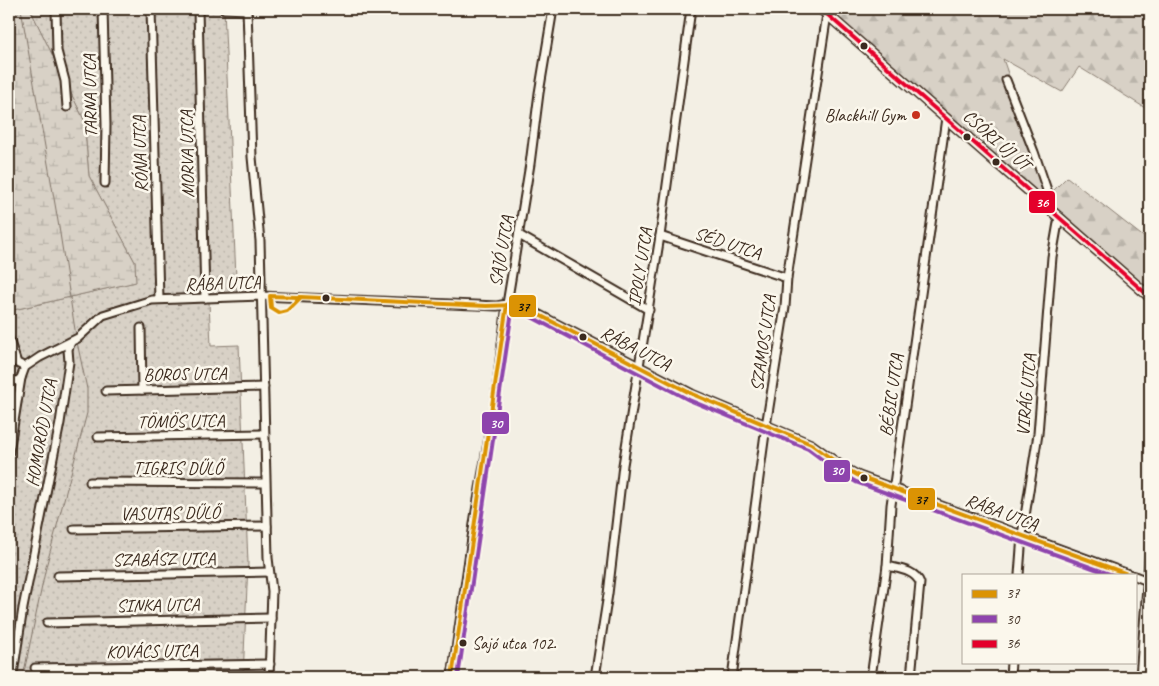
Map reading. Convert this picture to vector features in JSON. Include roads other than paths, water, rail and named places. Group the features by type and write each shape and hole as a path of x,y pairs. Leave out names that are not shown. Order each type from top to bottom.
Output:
{"main road":[{"name":"CSÓRI ÚJ ÚT","path":"824,11 1150,297"}],"street":[{"path":"56,9 57,51 65,81 67,107"},
{"name":"TARNA UTCA","path":"104,9 106,125 104,183"},
{"name":"RÓNA UTCA","path":"151,9 159,299"},
{"name":"MORVA UTCA","path":"198,9 205,298"},
{"path":"224,9 247,9 250,125 260,241 265,483 269,572 272,591 269,677"},
{"name":"SAJÓ UTCA","path":"452,677 553,9"},
{"name":"IPOLY UTCA","path":"595,677 608,594 623,465 660,236 691,9"},
{"name":"SZAMOS UTCA","path":"732,677 766,426 785,307 787,278 824,11"},
{"path":"1006,80 1050,196 1045,204"},
{"name":"BÉBIC UTCA","path":"871,677 887,566 893,488 946,118"},
{"name":"VIRÁG UTCA","path":"1019,574 1022,536 1038,434 1052,257 1059,217"},
{"path":"519,235 648,310"},
{"name":"SÉD UTCA","path":"660,236 787,278"},
{"name":"RÁBA UTCA","path":"25,367 40,356 75,340 103,316 142,302 159,299 261,296 524,306 709,402 811,444 850,472 1128,574"},
{"path":"141,328 142,390"},
{"path":"9,339 17,363 25,367 21,378 9,452"},
{"name":"HOMORÓD UTCA","path":"11,677 60,422 69,362 68,349 75,340"},
{"path":"9,383 21,378"},
{"name":"BOROS UTCA","path":"106,391 264,387"},
{"name":"TÖMÖS UTCA","path":"98,437 264,434"},
{"name":"TIGRIS DŰLŐ","path":"90,482 265,483"},
{"name":"VASUTAS DŰLŐ","path":"74,530 267,526"},
{"path":"1140,677 1149,582 1150,548"},
{"path":"887,566 916,575 920,583 911,677"},
{"name":"SZABÁSZ UTCA","path":"58,576 269,572"},
{"path":"1136,576 1149,582"},
{"name":"SINKA UTCA","path":"47,622 271,618"},
{"name":"KOVÁCS UTCA","path":"35,668 270,664"},
{"path":"1010,677 1011,664"}],"waterway":[{"path":"21,9 76,336"},
{"path":"23,677 46,567 87,413 87,389 77,342"}],"place":[{"name":"Blackhill Gym","path":"916,115"},
{"name":"Sajó utca 102.","path":"463,643"}]}
